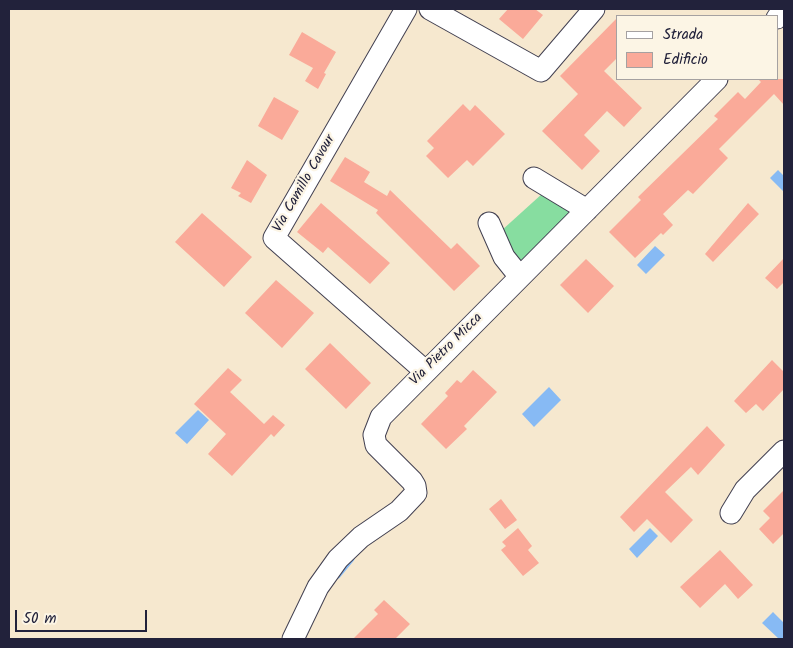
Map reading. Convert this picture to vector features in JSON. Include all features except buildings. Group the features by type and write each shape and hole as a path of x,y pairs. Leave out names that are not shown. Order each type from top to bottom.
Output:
{"street":[{"name":"Via Camillo Cavour","path":"406,9 274,238 425,370"},
{"path":"430,9 541,71 594,9"},
{"name":"Via Pietro Micca","path":"293,639 295,630 318,587 338,558 361,538 398,511 416,493 412,481 380,451 374,435 381,417 425,370 588,210 716,80"},
{"path":"534,178 588,210"},
{"path":"489,223 504,257 520,277"},
{"path":"731,513 745,490 784,451"}],"green space":[{"path":"543,193 574,208 519,265 501,231"}],"water":[{"path":"778,170 784,176 784,192 770,178"},
{"path":"655,246 665,255 646,274 637,265"},
{"path":"549,387 561,400 534,427 522,414"},
{"path":"198,410 209,420 187,444 175,433"},
{"path":"650,528 658,536 637,558 629,549"},
{"path":"773,612 784,623 784,639 779,639 762,623"}],"waterway":[{"path":"338,576 352,559"}]}
